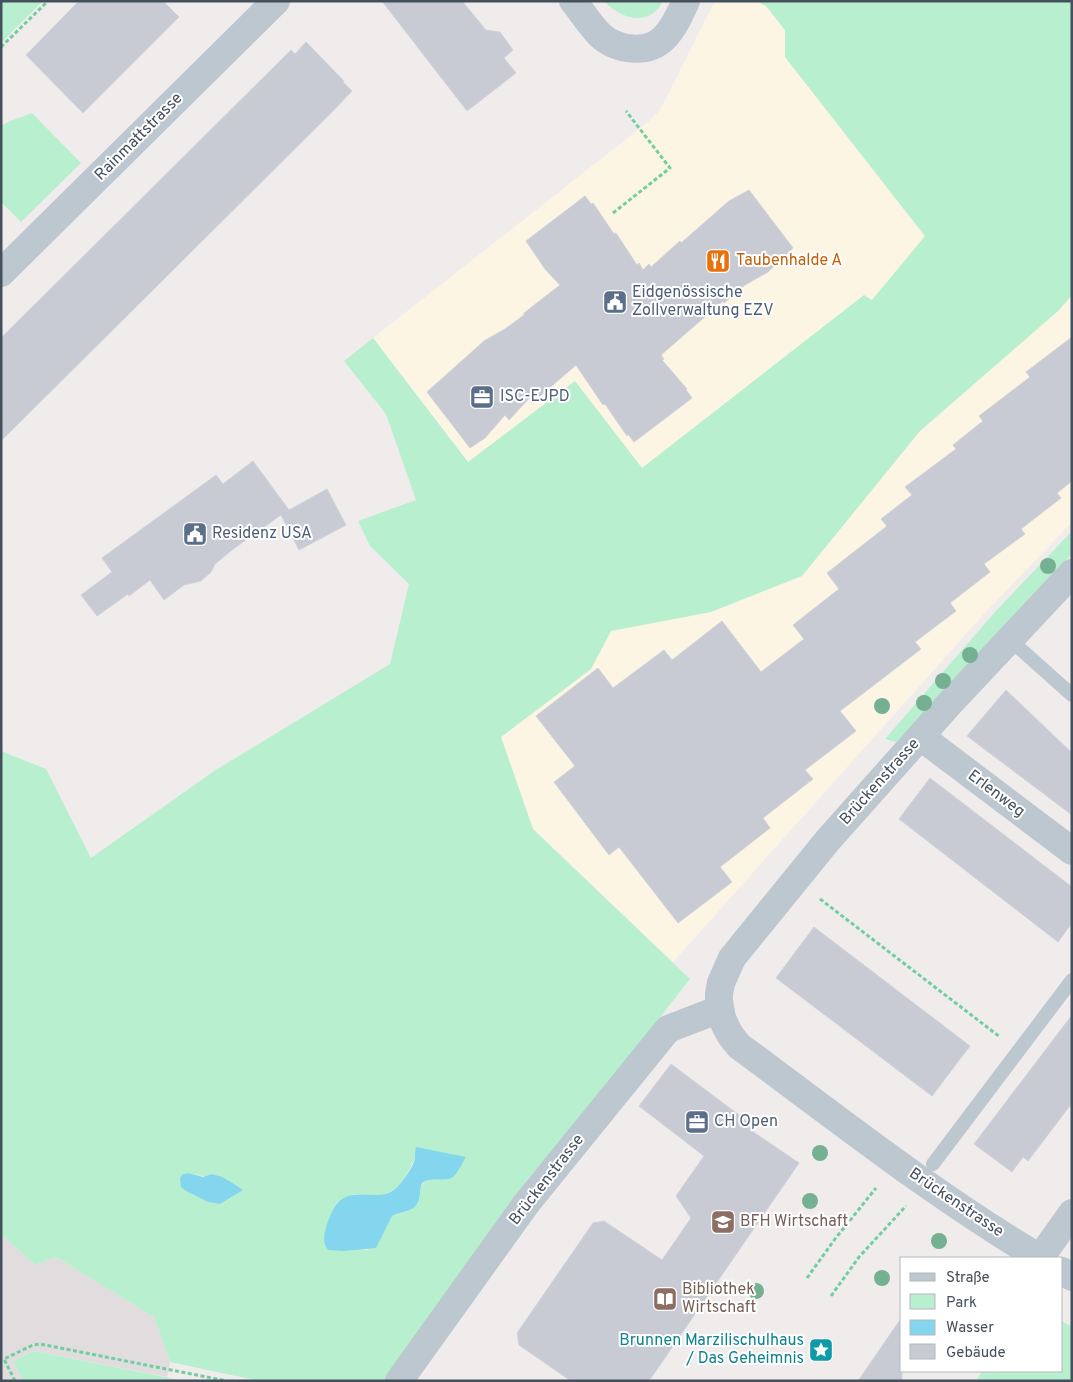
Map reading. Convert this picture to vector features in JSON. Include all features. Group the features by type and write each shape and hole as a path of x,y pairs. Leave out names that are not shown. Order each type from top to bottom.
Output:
{"street":[{"name":"Rainmattstrasse","path":"1,273 276,1"},
{"path":"573,1 601,35 613,44 634,49 647,47 666,37 686,1"},
{"name":"Brückenstrasse","path":"1038,1257 922,1181 739,1046 726,1027 720,1009 719,994 721,983 732,958 828,840 950,703 1072,573"},
{"name":"Erlenweg","path":"921,737 1072,851"},
{"name":"Brückenstrasse","path":"399,1381 526,1204 668,1028 720,1009"},
{"path":"1041,1257 1072,1213"}],"lane":[{"path":"1009,639 1072,695"},
{"path":"933,1164 1072,980"}],"path":[{"path":"1,47 48,1"},
{"path":"613,213 670,168 626,111"},
{"path":"816,896 1018,1051"},
{"path":"807,1278 871,1194"},
{"path":"831,1296 859,1258 911,1200"},
{"path":"15,1381 4,1359 33,1345 40,1344 228,1381"}],"shaded area":[{"path":"715,1 756,1 766,6 785,30 785,57 925,237 872,300 863,296 642,468 575,381 468,462 373,338 648,122 665,101"},
{"path":"1072,295 1072,522 983,615 673,962 533,829 501,737 591,669 611,631 711,612 802,576 920,431 1058,311"},
{"path":"1,1234 35,1265 56,1257 154,1317 170,1362 167,1377 34,1351 13,1361 23,1381 1,1381"}],"green space":[{"path":"1,1 43,1 1,43"},
{"path":"604,1 663,1 651,15 635,18 618,12"},
{"path":"756,1 1072,1 1072,295 1058,311 920,431 802,576 711,612 611,631 591,669 501,737 533,829 690,979 596,1099 528,1179 470,1260 390,1381 260,1381 170,1362 154,1317 56,1257 35,1265 1,1234 1,751 46,769 91,858 214,771 390,664 409,584 370,546 358,521 416,500 386,414 344,361 373,338 468,462 575,381 642,468 864,295 872,300 925,236 785,57 785,30 766,6","holes":["415,1158 451,1178 426,1181 421,1188 415,1207 409,1211 392,1216 367,1250 344,1251 354,1194 382,1195 394,1191 403,1181","188,1173 231,1182 242,1190 220,1204 208,1202 186,1191 183,1174"]},
{"path":"32,113 81,163 21,222 1,202 1,126"},
{"path":"1072,531 1072,554 1006,623 903,739 895,742 885,739 994,613"},
{"path":"1063,1322 1072,1327 1072,1381 976,1381 981,1372 1063,1372"},
{"path":"34,1351 185,1381 23,1381 13,1361"}],"water":[{"path":"416,1147 466,1157 453,1177 422,1183 419,1199 415,1207 392,1216 376,1248 344,1251 328,1250 324,1241 325,1231 338,1202 348,1196 381,1195 397,1188 412,1166"},
{"path":"188,1173 203,1177 212,1174 222,1177 243,1190 220,1204 208,1202 181,1187 180,1178 183,1174"}],"building":[{"path":"79,1 163,1 179,17 83,113 26,55"},
{"path":"382,1 462,1 486,30 500,32 513,50 504,58 516,73 467,111"},
{"path":"306,42 352,91 1,441 1,338 291,50 295,54"},
{"path":"749,190 793,248 768,272 745,285 724,303 723,301 661,355 664,359 662,360 687,389 692,398 634,442 628,434 627,436 605,404 603,405 576,365 539,397 536,391 509,420 505,415 485,438 470,448 427,392 484,341 524,315 524,313 560,285 545,269 526,241 585,196 591,204 593,203 637,265 639,263 643,270 649,264 651,267 680,241 681,243 729,201"},
{"path":"1072,337 1072,481 1057,493 1061,498 1021,529 1025,534 984,564 990,572 950,603 956,611 915,642 921,649 840,711 856,731 805,770 813,779 763,818 770,828 720,867 732,882 678,923 619,847 609,855 554,782 575,766 536,716 598,668 613,688 664,650 672,660 722,621 761,672 804,639 793,625 839,589 827,573 887,526 881,519 912,495 905,487 956,449 953,445 983,421 979,416 1030,377 1026,372"},
{"name":"Residenz USA","path":"253,461 289,510 327,489 346,525 299,550 281,515 215,564 211,572 201,581 184,585 164,600 150,580 97,616 81,595 112,572 102,558 216,475 223,484"},
{"path":"1006,690 1072,753 1072,815 967,736"},
{"path":"930,778 1072,887 1072,923 1058,942 899,819"},
{"path":"814,927 970,1046 932,1096 776,978"},
{"path":"1072,1015 1072,1103 1028,1161 1023,1157 1012,1172 974,1144"},
{"name":"BFH Wirtschaft","path":"671,1064 755,1127 752,1131 799,1163 649,1381 571,1381 519,1345 517,1333 593,1223 604,1221 662,1260 691,1218 676,1196 704,1156 639,1106"},
{"path":"900,1320 900,1372 902,1372 902,1381 858,1381"}],"place":[{"name":"Taubenhalde A","path":"718,261"},
{"name":"Eidgenössische Zollverwaltung EZV","path":"615,302"},
{"name":"ISC-EJPD","path":"482,397"},
{"name":"Residenz USA","path":"195,534"},
{"name":"CH Open","path":"697,1122"},
{"name":"BFH Wirtschaft","path":"723,1222"},
{"name":"Bibliothek Wirtschaft","path":"665,1299"},
{"name":"Brunnen Marzilischulhaus / Das Geheimnis","path":"821,1350"}]}
